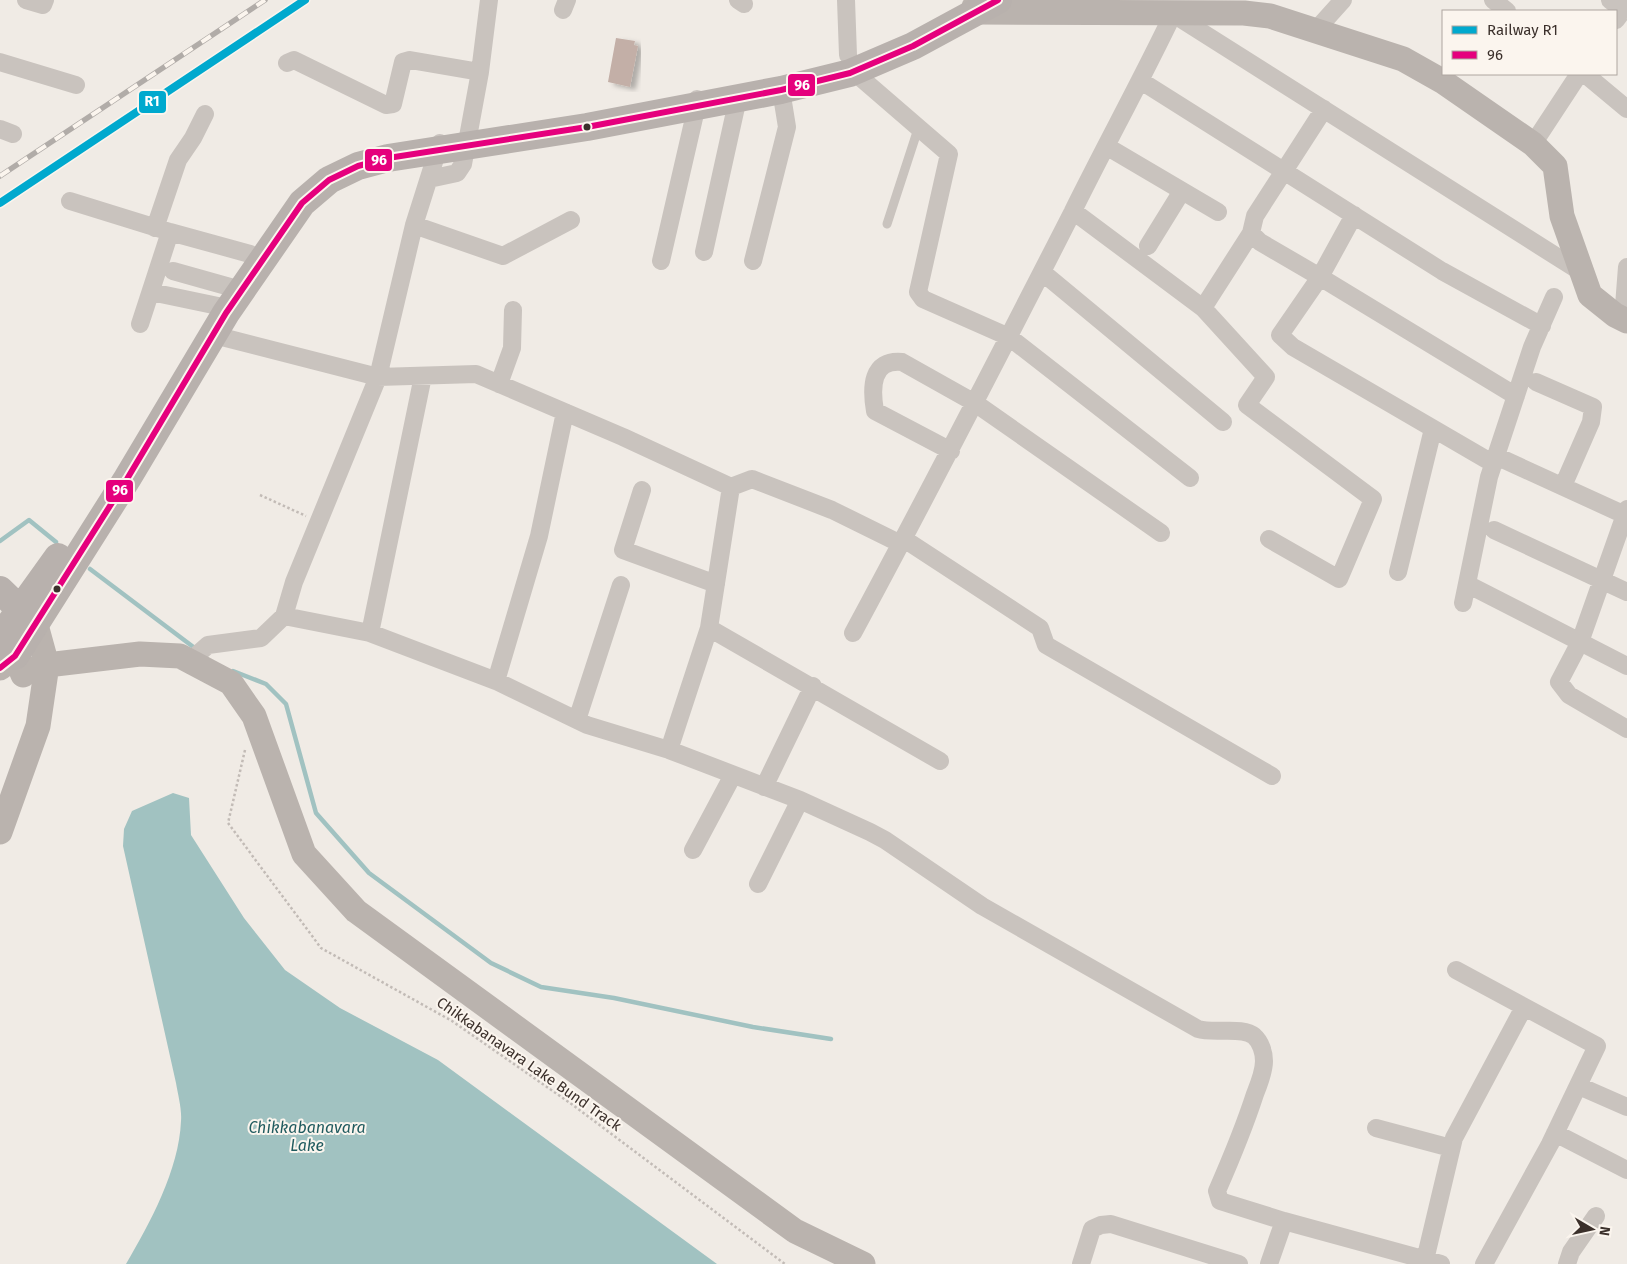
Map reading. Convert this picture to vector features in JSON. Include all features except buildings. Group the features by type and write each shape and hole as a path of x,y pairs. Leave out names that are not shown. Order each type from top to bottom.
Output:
{"main road":[{"path":"697,99 738,98 781,90 851,63 978,3"},
{"path":"219,314 250,254 274,215 299,184 334,161 362,151 468,140 697,99 794,72 851,63"},
{"path":"7,650 65,549 219,314 302,203 328,180 358,166 440,144"},
{"path":"0,590 28,616"}],"street":[{"path":"26,0 43,5 44,0"},
{"path":"429,179 457,173 463,164 480,72 489,0"},
{"path":"846,0 851,63 918,129 949,154 918,292 930,303 1009,337 1190,478"},
{"path":"1316,30 1344,0"},
{"path":"1493,0 1506,10"},
{"path":"978,3 1173,14 1244,13 1270,16 1403,59 1442,81 1533,144 1555,166 1562,216 1590,295 1615,315 1625,320 1627,267"},
{"path":"852,633 951,451 1141,81 1173,14"},
{"path":"1173,14 1581,272"},
{"path":"287,63 294,60 386,105 393,104 402,62 410,60 480,72"},
{"path":"0,62 76,85"},
{"path":"1533,144 1578,75"},
{"path":"1586,75 1627,109"},
{"path":"1141,81 1442,271 1542,326"},
{"path":"753,260 787,127 781,90"},
{"path":"704,252 738,98"},
{"path":"660,262 697,99"},
{"path":"1203,308 1251,233 1255,216 1324,110"},
{"path":"140,324 150,292 178,160 193,138 205,114"},
{"path":"7,650 47,665 140,654 197,655 226,641 261,638 284,616 294,582 378,377 414,225 440,144"},
{"path":"1106,146 1218,212"},
{"path":"1148,246 1182,191"},
{"path":"70,201 162,230 250,254"},
{"path":"1073,211 1203,308 1266,378 1247,405 1373,499 1339,579 1269,539"},
{"path":"1354,215 1320,278 1280,335 1293,347 1433,429 1495,460 1626,513 1580,642 1559,682 1563,690 1627,729"},
{"path":"414,225 503,256 571,220"},
{"path":"1251,233 1260,242 1516,396"},
{"path":"173,271 219,314"},
{"path":"1042,272 1223,422"},
{"path":"150,292 219,314 378,377 476,374 731,487 752,479 832,510 903,541 1040,628 1046,645 1272,776"},
{"path":"1464,603 1495,460 1516,396 1554,297"},
{"path":"499,384 512,348 513,310"},
{"path":"951,451 875,411 872,394 875,375 885,365 893,361 902,362 975,403 1161,533"},
{"path":"370,633 423,376"},
{"path":"1536,382 1593,407 1591,422 1563,486"},
{"path":"496,681 539,536 565,412"},
{"path":"1398,572 1433,429"},
{"path":"669,750 709,628 731,487"},
{"path":"642,490 623,550 716,584"},
{"path":"1494,530 1627,592"},
{"path":"1467,584 1627,666"},
{"path":"577,720 621,585"},
{"path":"0,832 38,726 47,665 28,616"},
{"path":"284,616 370,633 496,681 577,720 669,750 800,800 885,840 982,906 1198,1029 1208,1032 1243,1032 1254,1036 1262,1048 1264,1061 1242,1135 1217,1191 1220,1201 1284,1221 1433,1262 1454,1138 1524,1006"},
{"path":"709,628 813,686 940,762"},
{"path":"7,650 38,726"},
{"path":"197,655 231,683 254,716 304,854 356,911 795,1231 863,1264"},
{"path":"764,787 813,686"},
{"path":"692,850 733,775"},
{"path":"758,884 800,800"},
{"path":"1456,970 1597,1046 1491,1262"},
{"path":"1579,1086 1627,1107"},
{"path":"1376,1128 1451,1148"},
{"path":"1555,1133 1627,1170"},
{"path":"1567,1264 1571,1252 1596,1216"},
{"path":"1269,1264 1284,1221"},
{"path":"1081,1264 1092,1229 1100,1225 1111,1224 1239,1264"}],"lane":[{"path":"887,224 918,129"}],"path":[{"path":"260,495 318,522"},
{"name":"Chikkabanavara Lake Bund Track","path":"254,716 228,823 321,948 452,1021 570,1103 785,1264"}],"water":[{"name":"Chikkabanavara Lake","path":"173,793 189,798 191,835 244,918 285,970 340,1008 438,1060 717,1264 126,1264 162,1196 175,1158 181,1116 176,1083 123,846 124,829 132,811"}],"waterway":[{"path":"0,541 29,520 56,542"},
{"path":"90,569 196,649"},
{"path":"233,671 266,684 286,704 316,813 369,873 491,963 541,987 614,998 753,1027 831,1039"}],"railway":[{"path":"0,176 265,0"},
{"path":"0,203 305,0"}],"rail line":[{"name":"R1","path":"0,203 305,0"}],"transit line":[{"name":"96","path":"0,668 15,656 127,479 226,313 302,203 329,180 358,166 388,158 587,127 781,90 850,73 913,46 998,0"}]}
